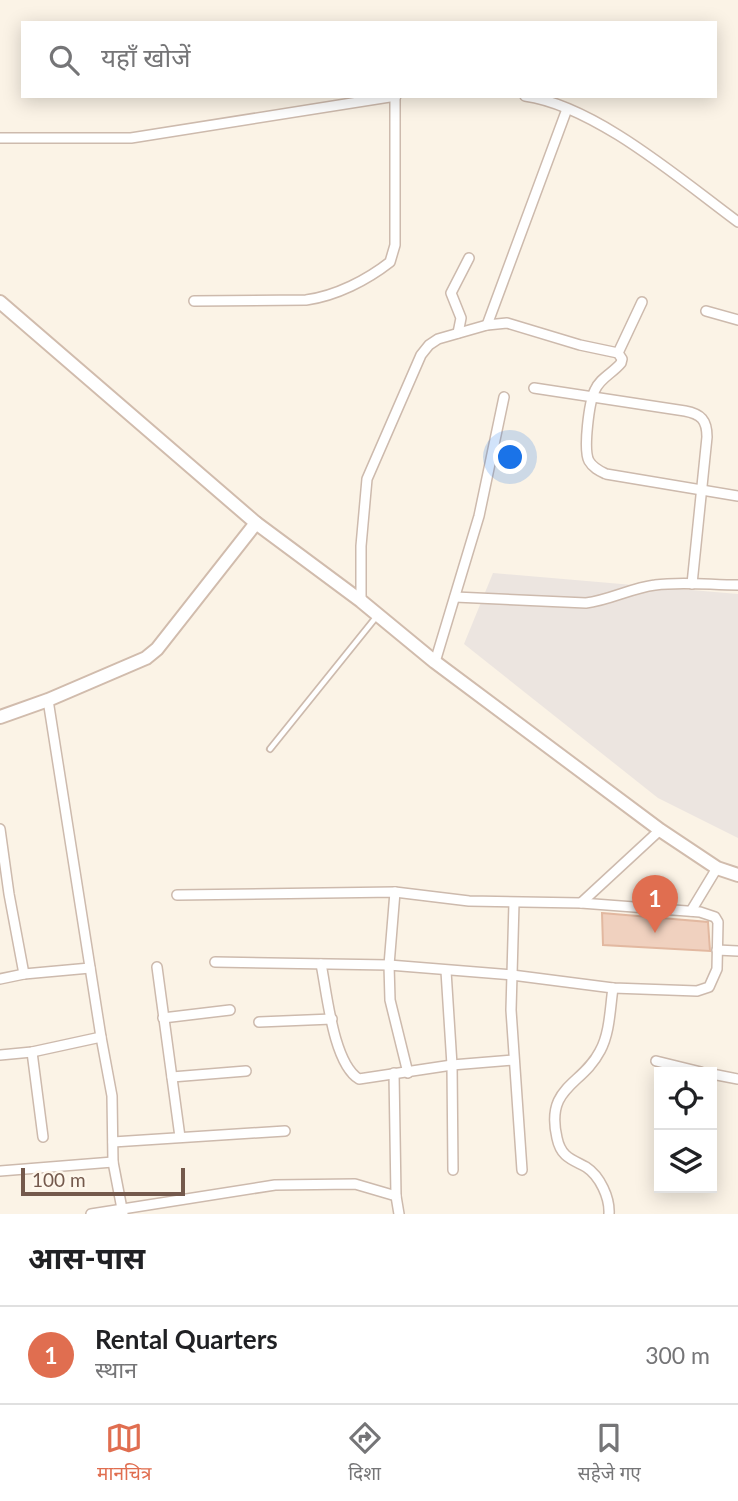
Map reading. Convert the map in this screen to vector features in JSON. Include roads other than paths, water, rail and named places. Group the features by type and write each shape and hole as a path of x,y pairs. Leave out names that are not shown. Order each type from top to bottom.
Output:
{"street":[{"path":"0,138 131,138 382,98"},
{"path":"194,301 325,297 343,290 390,262 396,245 395,98"},
{"path":"531,98 567,109 619,135 738,222"},
{"path":"487,325 567,109"},
{"path":"458,333 461,318 452,293 469,258"},
{"path":"0,302 256,523 361,601 435,662 660,830 717,868 738,875"},
{"path":"618,353 642,302"},
{"path":"706,311 738,320"},
{"path":"361,601 361,546 367,479 421,355 438,339 458,333 487,325 515,324 557,339 618,353 622,359 621,363 599,383 592,398 587,459 606,474 738,496"},
{"path":"534,388 696,413 703,419 707,437 692,584"},
{"path":"435,662 479,516 504,397"},
{"path":"0,717 52,699 146,658 157,649 256,523"},
{"path":"455,597 586,603 604,601 657,584 738,585"},
{"path":"52,699 90,968 114,1107 113,1162 123,1211"},
{"path":"0,829 24,974"},
{"path":"581,903 660,830"},
{"path":"691,911 717,868"},
{"path":"177,895 395,892 469,901 581,903 691,911 708,914 718,922 716,975 712,984 705,989 613,988 512,975 389,965 215,962"},
{"path":"395,892 389,965 390,1000 408,1073"},
{"path":"514,903 513,1060 523,1170"},
{"path":"718,950 738,951"},
{"path":"321,964 342,1059 351,1074 359,1079 452,1065 513,1060"},
{"path":"156,967 180,1136"},
{"path":"0,979 90,968"},
{"path":"446,971 452,1065 453,1170"},
{"path":"609,1214 607,1197 598,1180 588,1168 568,1160 561,1150 556,1137 556,1116 562,1092 600,1053 613,988"},
{"path":"163,1018 230,1010"},
{"path":"259,1022 332,1019"},
{"path":"0,1055 32,1052 101,1037"},
{"path":"32,1052 43,1137"},
{"path":"656,1061 681,1067"},
{"path":"172,1077 246,1071"},
{"path":"394,1073 396,1196 399,1214"},
{"path":"717,1075 738,1079"},
{"path":"113,1142 285,1131"},
{"path":"0,1171 113,1162"},
{"path":"91,1214 275,1185 355,1184 396,1196"}],"lane":[{"path":"270,749 377,615"}],"place":[{"name":"Rental Quarters","path":"655,933"}]}
